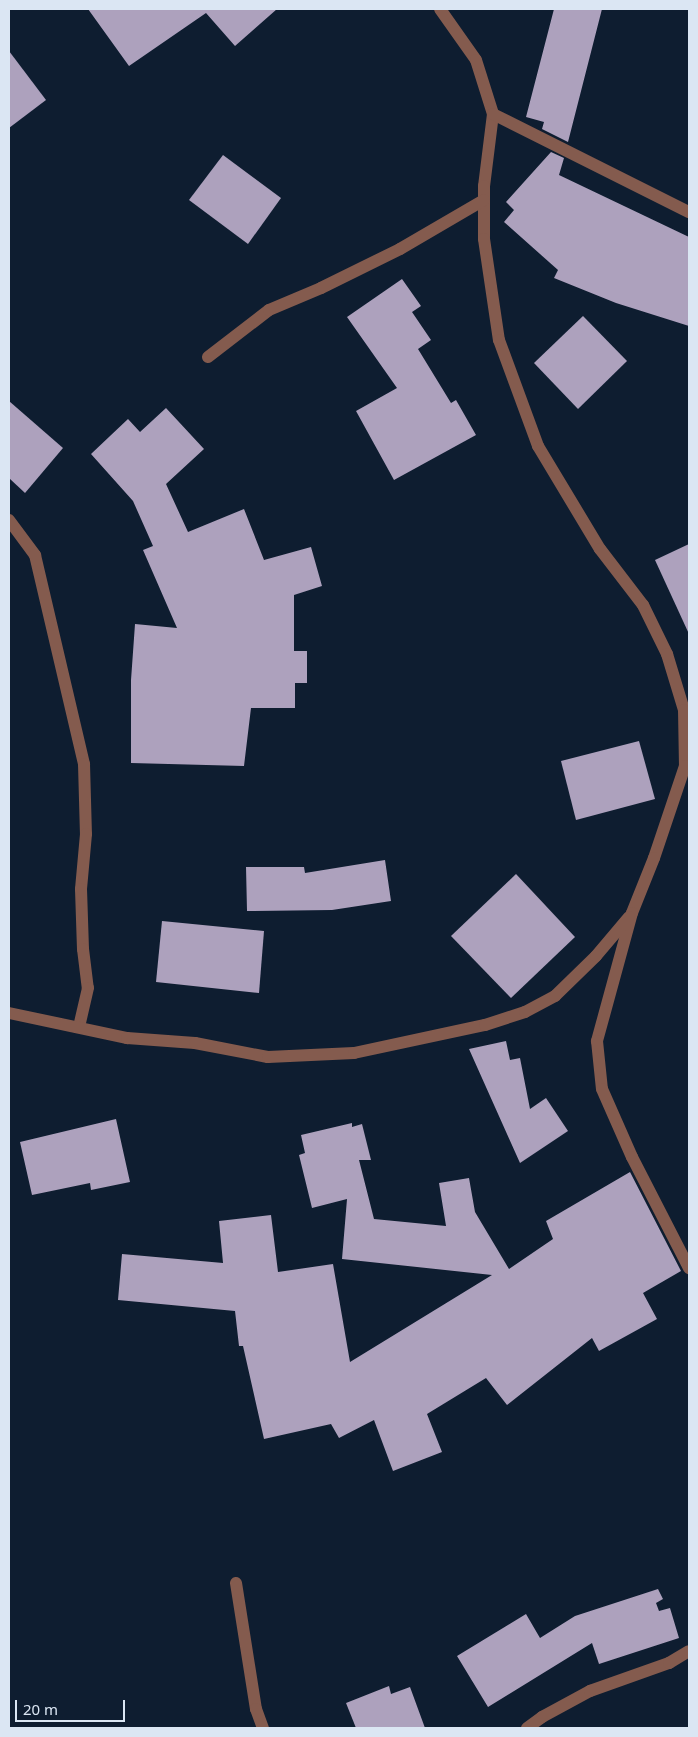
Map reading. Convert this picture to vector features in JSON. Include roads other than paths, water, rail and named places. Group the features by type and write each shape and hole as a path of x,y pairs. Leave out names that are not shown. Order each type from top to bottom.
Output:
{"street":[{"path":"440,9 476,60 493,114 484,200 484,238 500,340 538,446 600,549 643,605 667,654 684,710 685,766 654,858 632,913 597,1041 602,1089 632,1157 689,1268"},
{"path":"493,114 689,212"},
{"path":"208,357 269,310 321,288 400,249 484,200"},
{"path":"9,520 35,555 84,764 86,834 81,889 83,949 88,988 80,1027"},
{"path":"9,1013 127,1038 195,1043 268,1058 354,1053 485,1026 525,1012 555,996 596,956 632,913"},
{"path":"236,1582 256,1709 263,1728"},
{"path":"527,1728 542,1717 590,1691 669,1663 689,1651"}]}
